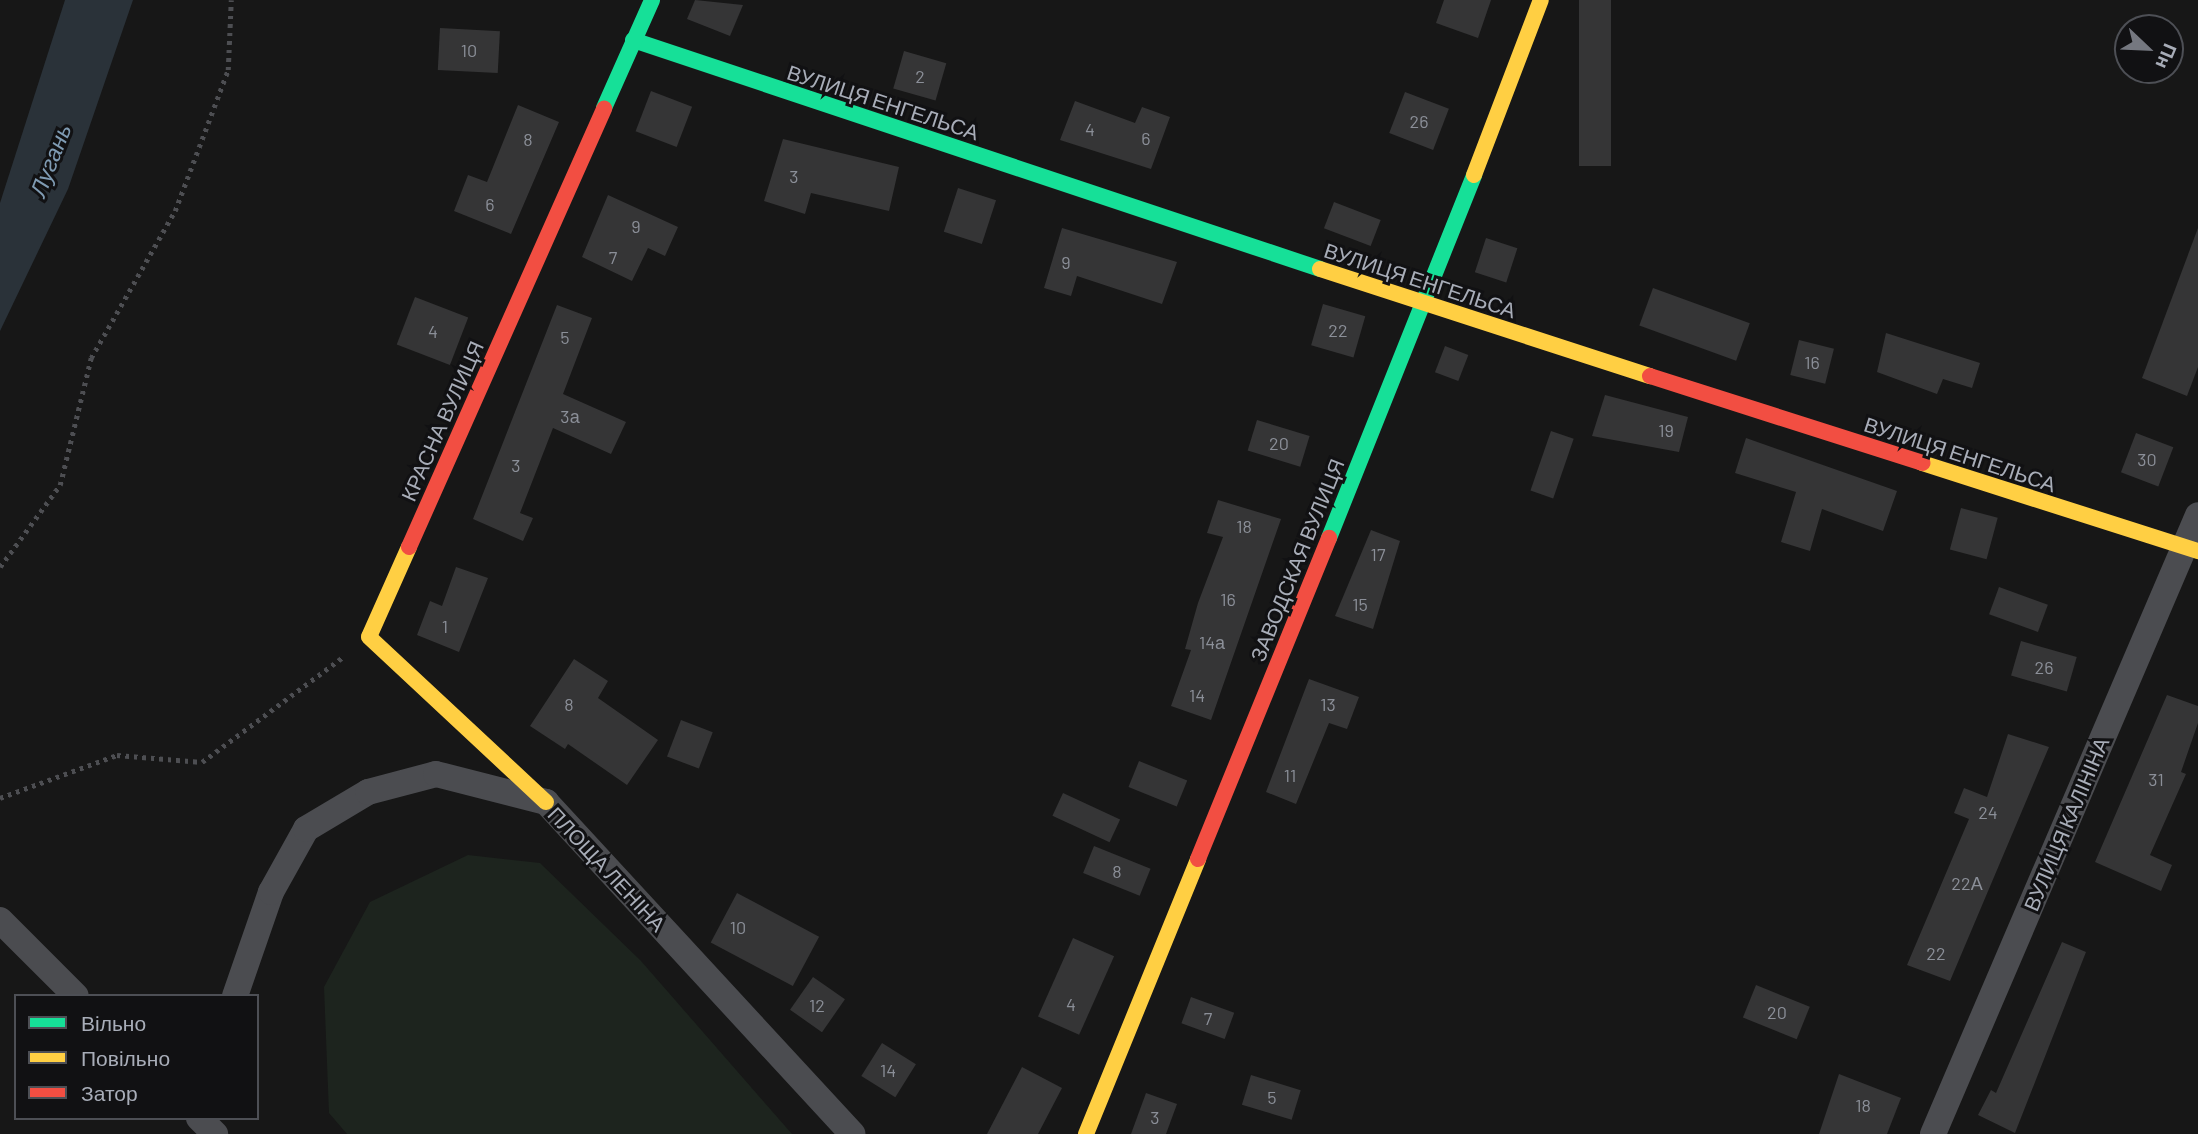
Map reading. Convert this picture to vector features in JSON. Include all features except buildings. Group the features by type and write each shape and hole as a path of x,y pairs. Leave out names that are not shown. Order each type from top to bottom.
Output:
{"street":[{"name":"КРАСНА ВУЛИЦЯ","path":"369,637 652,0"},
{"name":"ЗАВОДСКАЯ ВУЛИЦЯ","path":"1087,1134 1424,304 1541,0"},
{"name":"ВУЛИЦЯ ЕНГЕЛЬСА","path":"633,40 1424,304 2191,549"},
{"name":"ВУЛИЦЯ КАЛІНІНА","path":"1933,1134 2191,549 2198,515"},
{"path":"369,637 546,802"},
{"name":"ПЛОЩА ЛЕНІНА","path":"236,994 271,892 306,829 368,792 436,774 546,802 852,1134"},
{"path":"0,920 74,994"},
{"path":"201,1120 217,1134"}],"path":[{"path":"0,567 60,485 91,358 175,211 228,70 231,0"},
{"path":"0,799 117,755 202,762 369,637"}],"shaded area":[{"path":"468,855 540,863 641,961 792,1134 347,1134 329,1113 324,987 370,902"}],"water":[{"name":"Лугань","path":"65,0 133,0 68,189 0,331 0,203"}],"traffic: fast":[{"path":"604,108 652,0"},
{"path":"633,40 1320,269"},
{"path":"1329,538 1474,175"}],"traffic: slow":[{"path":"1474,175 1541,0"},
{"path":"1320,269 1650,376"},
{"path":"1922,463 2198,551"},
{"path":"409,547 369,637 546,802"},
{"path":"1086,1134 1198,859"}],"traffic: jam":[{"path":"409,547 604,108"},
{"path":"1650,376 1922,463"},
{"path":"1198,859 1329,538"}]}
